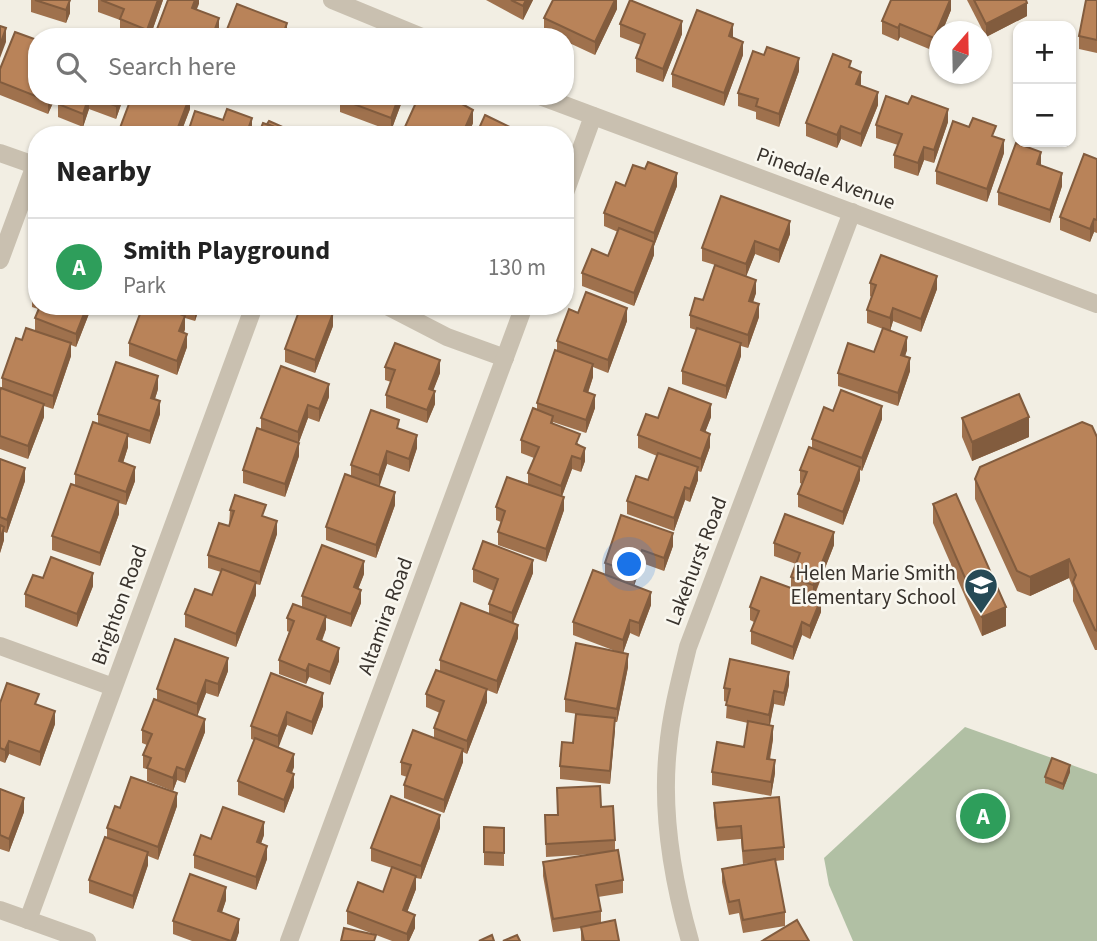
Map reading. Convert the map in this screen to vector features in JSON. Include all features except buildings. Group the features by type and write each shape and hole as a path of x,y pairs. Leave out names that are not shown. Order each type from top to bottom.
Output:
{"street":[{"path":"332,0 366,6 406,28"},
{"name":"Pinedale Avenue","path":"564,105 1097,304"},
{"path":"574,168 593,116"},
{"path":"0,153 28,163"},
{"path":"0,260 28,187"},
{"name":"Lakehurst Road","path":"690,941 680,906 669,832 667,750 675,700 688,647 852,212"},
{"name":"Brighton Road","path":"28,920 251,315"},
{"path":"404,315 447,337 505,358"},
{"name":"Altamira Road","path":"289,941 521,315"},
{"path":"0,646 113,687"},
{"path":"0,910 87,941"}],"green space":[{"path":"965,727 1097,774 1097,941 853,941 829,885 824,858"}],"place":[{"name":"Helen Marie Smith Elementary School","path":"981,615"},
{"name":"Smith Playground","path":"983,816"}]}
